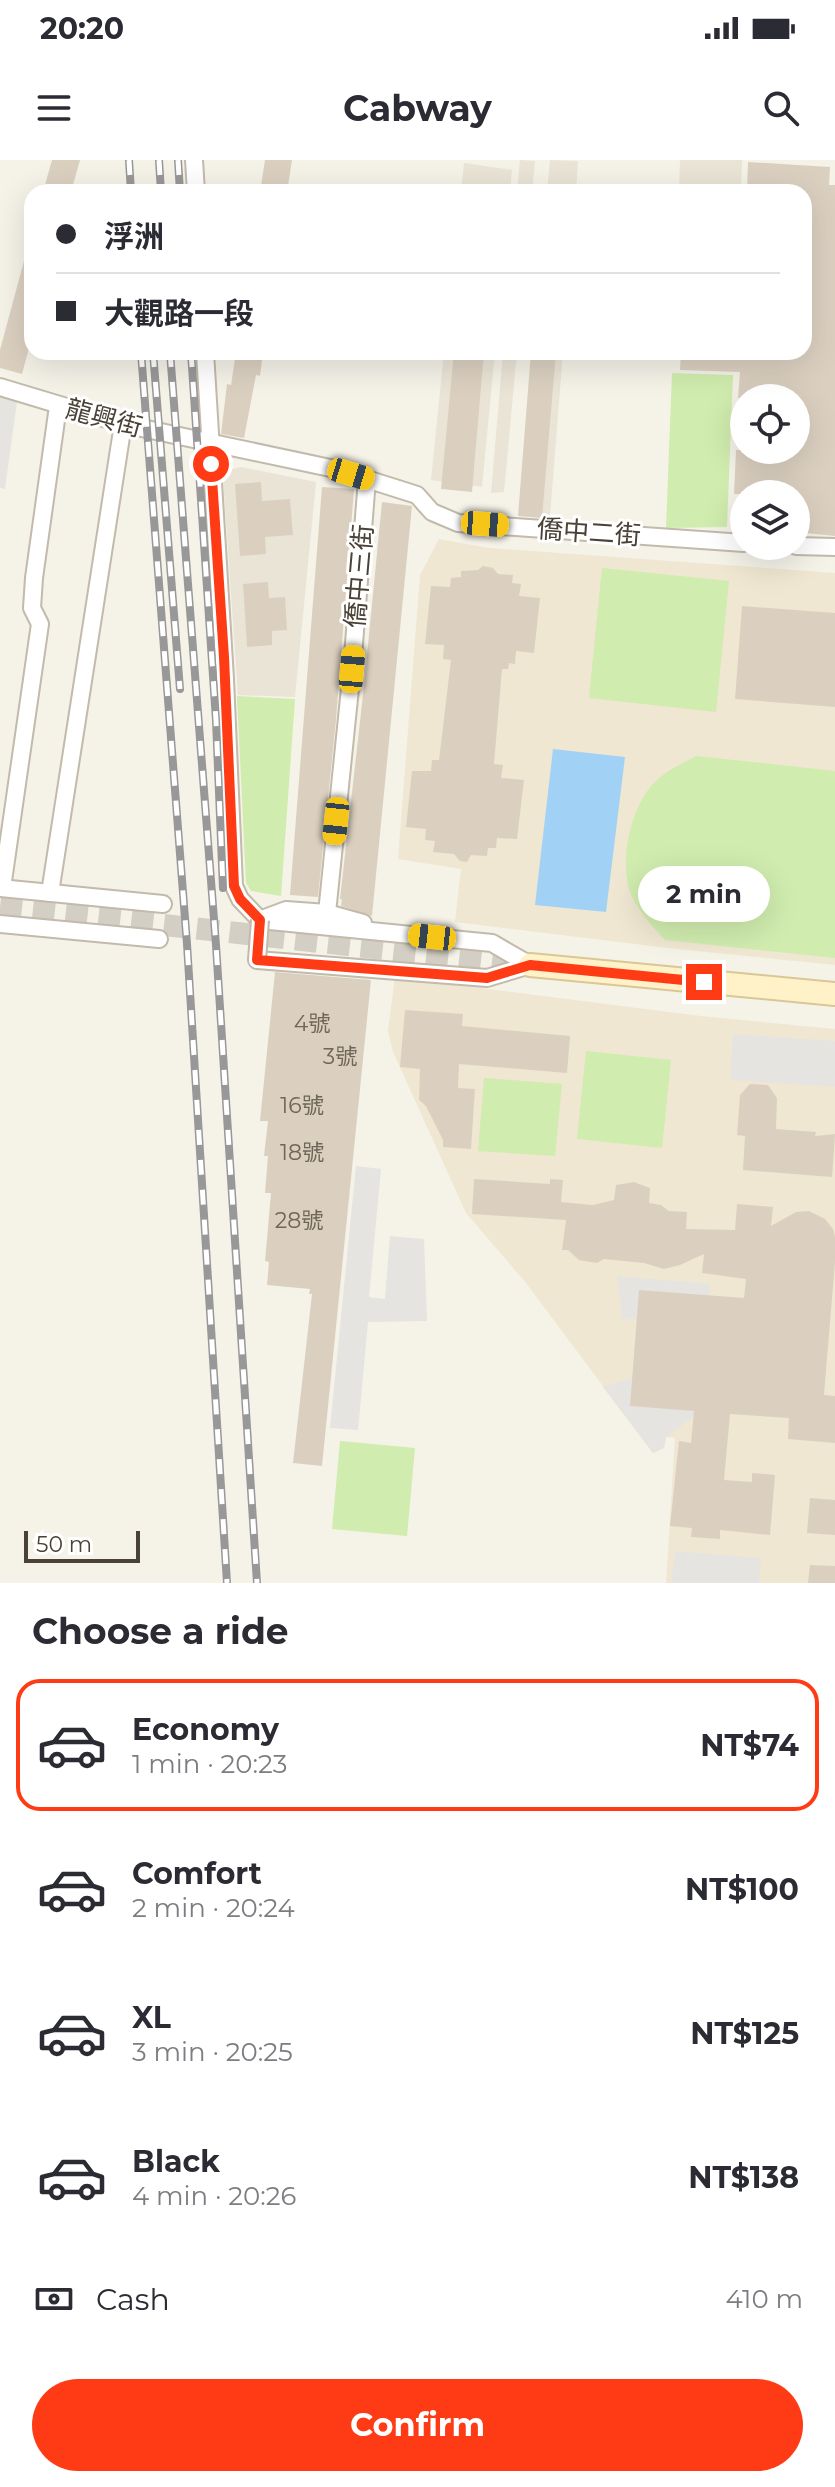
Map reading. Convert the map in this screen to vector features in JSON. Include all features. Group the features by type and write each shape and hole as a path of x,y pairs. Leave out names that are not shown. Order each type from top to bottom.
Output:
{"main road":[{"path":"530,965 835,994"}],"street":[{"path":"194,160 196,184"},
{"path":"205,360 226,692 234,886 240,899 260,920 492,943 530,965"},
{"name":"龍興街","path":"0,387 123,424 210,443"},
{"path":"58,406 34,578 32,608 40,624 1,888 163,904"},
{"path":"50,893 123,424"},
{"name":"僑中二街","path":"210,443 335,469 417,495 432,512 458,523 730,542"},
{"name":"僑中三街","path":"327,913 352,669 367,479"},
{"path":"810,546 835,547"},
{"path":"260,920 286,910 327,913 363,923 372,931"},
{"path":"260,920 257,960 487,978 530,965"},
{"path":"0,924 159,939"}],"shaded area":[{"path":"520,160 535,161 533,184 518,184"},
{"path":"550,160 578,161 577,184 548,184"},
{"path":"680,160 742,160 741,184 679,184"},
{"path":"464,163 512,170 511,184 462,184"},
{"path":"443,360 494,360 482,487 431,480"},
{"path":"502,360 516,360 504,492 491,493"},
{"path":"532,360 562,360 550,516 519,516"},
{"path":"0,397 17,402 5,489 0,488"},
{"path":"241,467 316,482 295,697 238,695 223,479 229,470"},
{"path":"439,539 489,548 835,573 835,965 455,922 461,869 398,859 420,575"},
{"path":"395,977 701,1016 835,1029 835,1583 666,1583 675,1438 666,1437 664,1448 653,1453 526,1283 466,1213 393,1052 388,1031"},
{"path":"733,1034 835,1041 835,1087 730,1080"},
{"path":"356,1166 381,1169 369,1297 385,1299 390,1236 424,1239 427,1321 368,1322 358,1430 330,1428"},
{"path":"617,1276 710,1284 701,1411 666,1437 664,1448 653,1453 603,1387 650,1372 650,1320 622,1319"},
{"path":"675,1551 761,1558 759,1583 671,1583"}],"green space":[{"path":"672,373 733,375 733,384 730,384 727,527 666,528"},
{"path":"602,568 729,581 716,712 589,698"},
{"path":"237,696 295,699 281,896 251,891 246,883"},
{"path":"696,756 835,771 835,958 665,940 640,910 629,889 626,863 630,833 639,805 654,783 668,771"},
{"path":"586,1051 671,1060 662,1148 577,1139"},
{"path":"484,1078 562,1084 555,1156 478,1151"},
{"path":"340,1441 415,1448 407,1536 332,1529"}],"water":[{"path":"553,749 625,757 606,912 535,905"}],"building":[{"path":"52,160 80,160 73,184 45,184"},
{"path":"265,160 292,160 288,184 261,184"},
{"path":"748,162 830,167 829,185 835,185 835,536 810,533 810,480 735,480 735,464 810,464 810,384 739,384 740,372 680,370 681,360 812,360 812,184 747,184"},
{"path":"24,261 26,360 22,374 0,368 0,350"},
{"path":"235,360 262,360 260,376 256,375 244,438 221,434 227,384 231,385"},
{"path":"453,360 483,360 472,492 441,489"},
{"path":"530,360 555,360 542,518 518,516"},
{"path":"261,482 262,501 290,499 293,535 265,537 266,554 240,556 235,484"},
{"path":"322,487 354,489 318,897 290,895"},
{"path":"382,502 412,506 372,916 341,906 340,899"},
{"path":"483,566 493,568 498,574 513,575 512,583 521,584 519,596 540,598 534,653 516,651 515,664 509,663 508,669 502,669 494,764 503,765 501,778 524,780 517,839 497,838 496,848 488,848 487,856 471,855 467,862 460,861 454,854 433,852 435,841 425,840 426,829 406,827 412,771 431,771 432,760 439,760 451,660 443,659 444,645 425,644 431,586 450,587 451,578 461,577 461,571 478,570"},
{"path":"268,582 269,598 285,597 287,630 272,631 272,645 247,647 243,584"},
{"path":"742,606 835,613 835,707 735,699"},
{"path":"275,972 371,980 322,1466 293,1463 312,1294 309,1294 310,1289 267,1285 269,1262 265,1261 271,1193 265,1193 268,1156 264,1156 268,1121 260,1121"},
{"path":"405,1010 463,1014 462,1026 570,1036 567,1073 459,1064 458,1088 475,1089 471,1149 443,1147 443,1140 426,1106 419,1100 420,1069 400,1067"},
{"path":"750,1084 768,1085 777,1098 776,1129 816,1132 815,1136 835,1134 832,1177 743,1170 745,1136 737,1135 740,1095"},
{"path":"474,1179 550,1184 550,1179 563,1180 561,1202 593,1205 614,1200 616,1185 634,1182 650,1188 649,1203 661,1205 669,1211 687,1212 686,1229 735,1230 737,1204 773,1207 771,1226 796,1212 809,1211 825,1219 835,1237 824,1395 835,1396 835,1443 788,1439 789,1418 730,1414 724,1480 752,1482 752,1473 775,1475 770,1535 720,1530 720,1539 691,1537 692,1528 670,1526 679,1441 691,1443 694,1411 630,1406 639,1290 744,1298 746,1279 702,1273 704,1254 664,1269 644,1263 579,1260 568,1250 562,1250 566,1220 472,1214"},
{"path":"810,1498 835,1500 835,1535 807,1533"},
{"path":"810,1565 835,1566 835,1583 808,1583"}],"tunnel":[{"path":"0,907 530,965"}],"railway":[{"path":"129,160 130,184"},
{"path":"159,160 160,184"},
{"path":"178,160 180,184"},
{"path":"142,360 187,944 227,1583"},
{"path":"154,360 180,689"},
{"path":"171,360 216,945 257,1583"},
{"path":"192,360 216,720 223,888"}],"route":[{"path":"211,464 229,744 234,886 240,899 260,920 257,960 487,978 530,965 704,982"}]}
